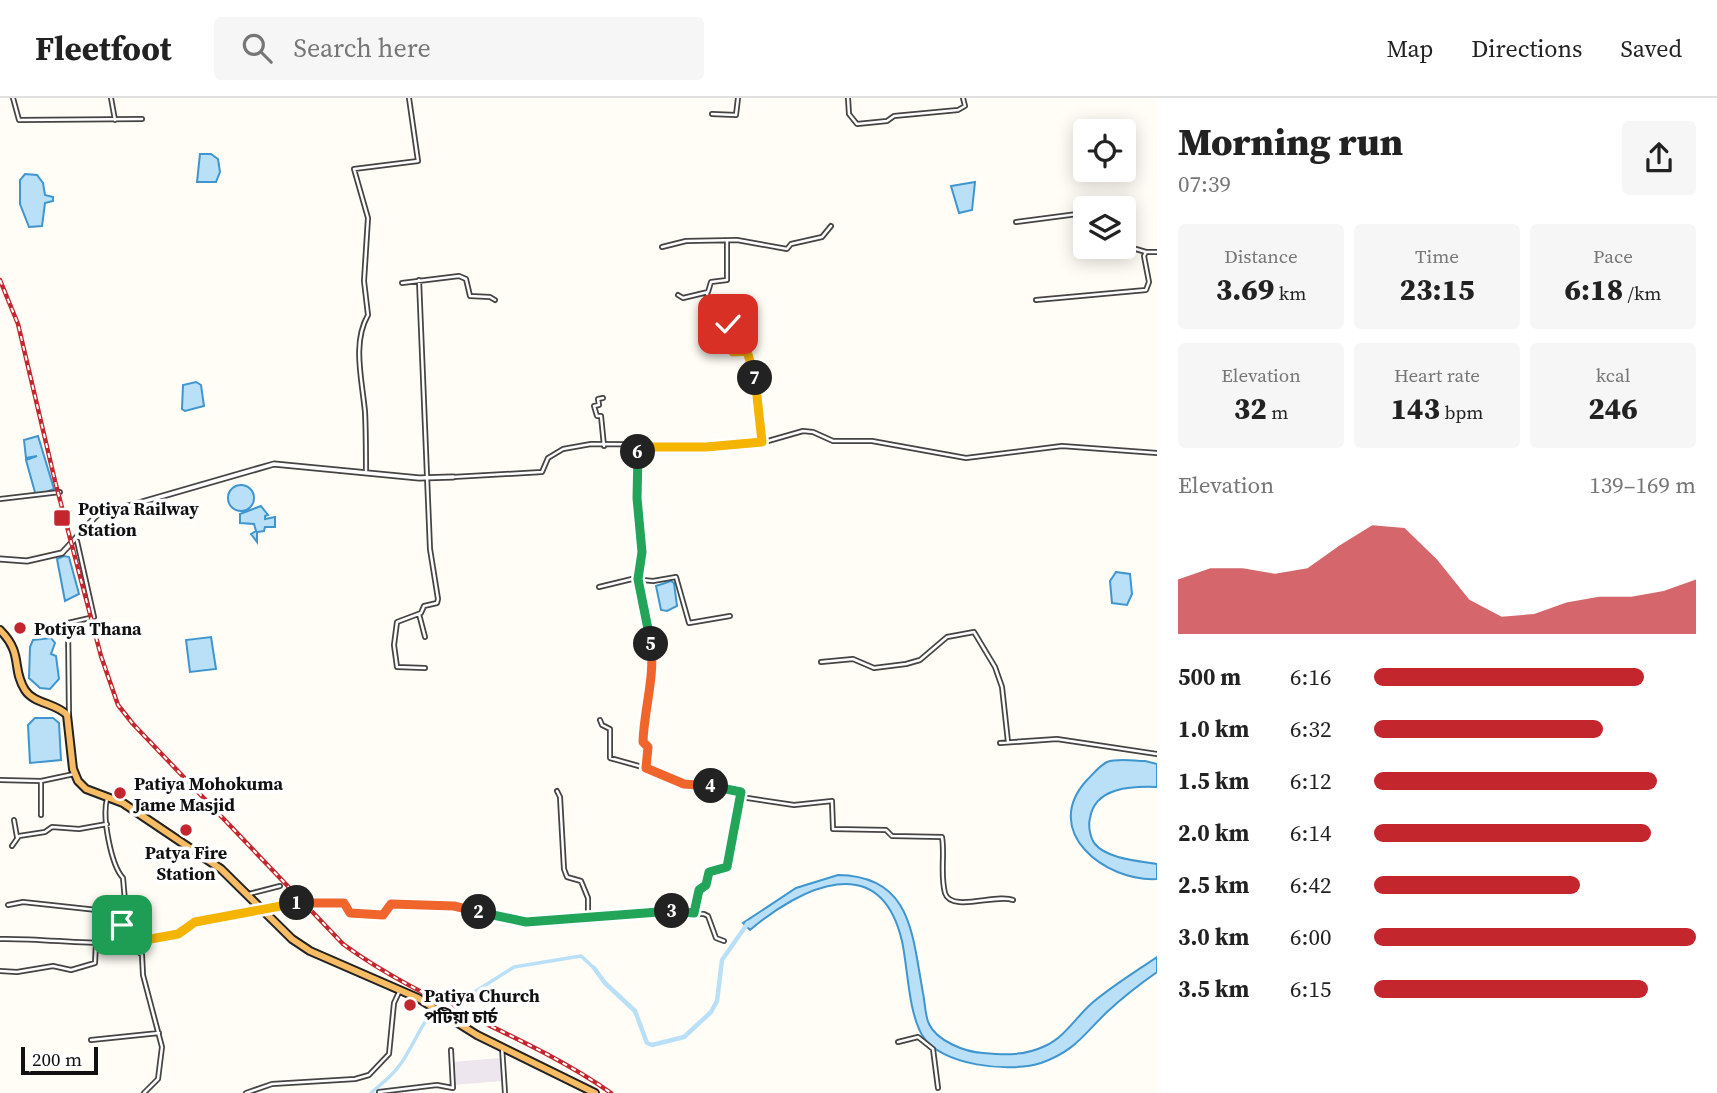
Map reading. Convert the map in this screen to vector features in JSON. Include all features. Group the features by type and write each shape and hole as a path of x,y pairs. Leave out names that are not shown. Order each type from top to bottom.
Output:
{"highway":[{"path":"0,630 15,648 22,684 27,693 61,709 69,722 74,774 86,789 123,803 206,858 249,894 292,939 310,951 400,990 502,1047 595,1093"}],"street":[{"path":"13,98 19,120 142,119"},
{"path":"111,98 114,120"},
{"path":"366,473 365,411 358,359 362,322 368,315 363,281 369,227 354,169 418,161 409,98"},
{"path":"712,114 736,115 738,98"},
{"path":"848,98 849,114 857,124 887,121 894,116 958,110 965,106 962,98"},
{"path":"1016,222 1073,215"},
{"path":"662,247 686,241 749,240 758,246 787,249 791,244 822,237 831,226"},
{"path":"727,241 728,278 710,282 708,292 711,324 729,324 731,350 747,351 760,408 762,442"},
{"path":"1136,249 1157,252"},
{"path":"1037,300 1146,290 1149,282 1144,257 1146,252"},
{"path":"402,283 464,277 470,296 490,297 495,300"},
{"path":"419,280 430,549 438,599 437,603 424,606 419,614 397,623 395,663 397,667 425,668"},
{"path":"678,295 684,298 708,292"},
{"path":"603,398 598,399 599,405 594,406 597,416 601,416 604,446"},
{"path":"0,559 27,561 62,554 97,515 274,464 426,478 542,472 548,458 563,449 591,444 706,447 762,442 813,432 833,441 872,441 966,457 1062,446 1157,453"},
{"path":"638,447 637,498 642,552 638,579 653,662 643,726 643,742 648,747 646,768"},
{"path":"0,499 60,492"},
{"path":"69,722 68,623 94,617 76,541"},
{"path":"599,587 614,581 653,581 676,577 689,623 730,616"},
{"path":"419,614 425,637"},
{"path":"821,662 853,659 874,668 906,664 920,660 947,637 974,632 995,667 1002,687 1009,742"},
{"path":"600,720 602,725 610,729 610,758 646,768 684,784 729,788 741,792 727,867 709,872 706,885 699,890 694,913"},
{"path":"1000,743 1057,739 1157,754"},
{"path":"0,780 41,781 74,774"},
{"path":"41,781 41,815"},
{"path":"557,791 560,797 564,869 567,877 581,881 586,889 588,918"},
{"path":"108,797 107,824 117,872 123,878 129,926 142,955 143,975 162,1047 158,1079 144,1093"},
{"path":"741,797 793,805 832,802 833,829 887,830 892,836 942,837 942,868 946,896 950,901 1000,897 1013,901"},
{"path":"12,846 17,837 14,820"},
{"path":"17,837 45,832 52,827 79,829 107,824"},
{"path":"249,894 280,886"},
{"path":"0,939 134,942 178,934 195,922 283,904 334,901 346,904 352,914 366,916 383,915 391,904 415,904 471,909 493,917 526,922 670,911 694,913 708,916 716,938 724,941"},
{"path":"8,905 23,902 97,910 129,926"},
{"path":"0,971 18,972 53,966 71,970 95,963 96,943"},
{"path":"246,1093 272,1084 355,1079 369,1075 389,1054 394,1003 400,990"},
{"path":"92,1041 159,1033"},
{"path":"898,1042 918,1037 933,1049 938,1088"},
{"path":"502,1047 505,1093"},
{"path":"451,1050 453,1093"},
{"path":"379,1092 437,1085 453,1088"}],"shaded area":[{"path":"500,1058 502,1081 454,1085 452,1062"}],"water":[{"path":"200,154 211,154 218,159 220,172 216,182 197,182"},
{"path":"25,174 37,175 43,183 45,195 53,197 53,201 45,203 42,226 29,227 20,204 20,180"},
{"path":"975,182 972,210 959,213 951,186"},
{"path":"196,382 201,385 204,406 185,411 182,409 183,385"},
{"path":"38,436 54,489 36,496 26,460 37,456 26,458 24,440"},
{"path":"241,485 250,489 254,498 250,507 241,511 232,507 228,498 232,489"},
{"path":"261,506 268,515 265,519 275,517 275,527 265,527 264,531 257,532 257,542 251,534 256,531 254,524 240,523 240,514"},
{"path":"69,557 79,594 65,601 57,559"},
{"path":"1116,572 1130,574 1132,594 1127,605 1112,603 1110,581"},
{"path":"671,581 674,583 677,606 667,611 661,610 656,586"},
{"path":"211,637 216,669 190,672 186,640"},
{"path":"51,638 55,643 51,654 56,656 59,679 50,689 40,688 29,678 30,647 33,640"},
{"path":"35,718 53,718 59,723 61,760 30,763 28,725"},
{"path":"1116,760 1157,764 1157,787 1126,788 1107,794 1093,808 1089,828 1095,844 1107,853 1157,864 1157,879 1137,878 1100,862 1085,850 1075,835 1071,817 1074,799 1101,766"},
{"path":"838,875 862,878 881,886 895,897 911,930 929,1024 938,1036 968,1050 1007,1054 1037,1049 1059,1037 1086,1008 1157,957 1157,972 1113,1006 1070,1048 1053,1058 1028,1066 1012,1067 994,1067 959,1060 931,1046 917,1025 902,941 891,912 876,894 858,885 837,884 792,900 750,930 743,923 796,888"}],"waterway":[{"path":"594,968 605,983 635,1011 647,1043 652,1045 684,1037 711,1012 717,1001 722,960 748,923"},
{"path":"371,1093 396,1070 428,1017 446,998 473,993 514,967 581,956 594,968"}],"railway":[{"path":"0,280 18,324 55,481 101,656 118,705 133,724 343,944 408,985 545,1053 611,1093"}],"place":[{"name":"Potiya Railway Station","path":"62,518"},
{"name":"Potiya Thana","path":"20,628"},
{"name":"Patiya Mohokuma Jame Masjid","path":"120,793"},
{"name":"Patya Fire Station","path":"186,830"},
{"name":"Patiya Church পটিয়া চার্চ","path":"410,1005"}],"route":[{"path":"122,925 129,926 134,942 178,934 195,922 270,906 330,901 344,903 350,913 366,916 383,915 391,904 436,905 471,909 516,922 670,911 694,913 699,890 706,885 709,872 727,867 741,792 716,786 684,784 646,768 648,747 643,742 643,726 653,662 651,639 638,579 642,552 637,498 638,447 706,447 762,442 760,408 747,351 731,350 728,324"}]}
